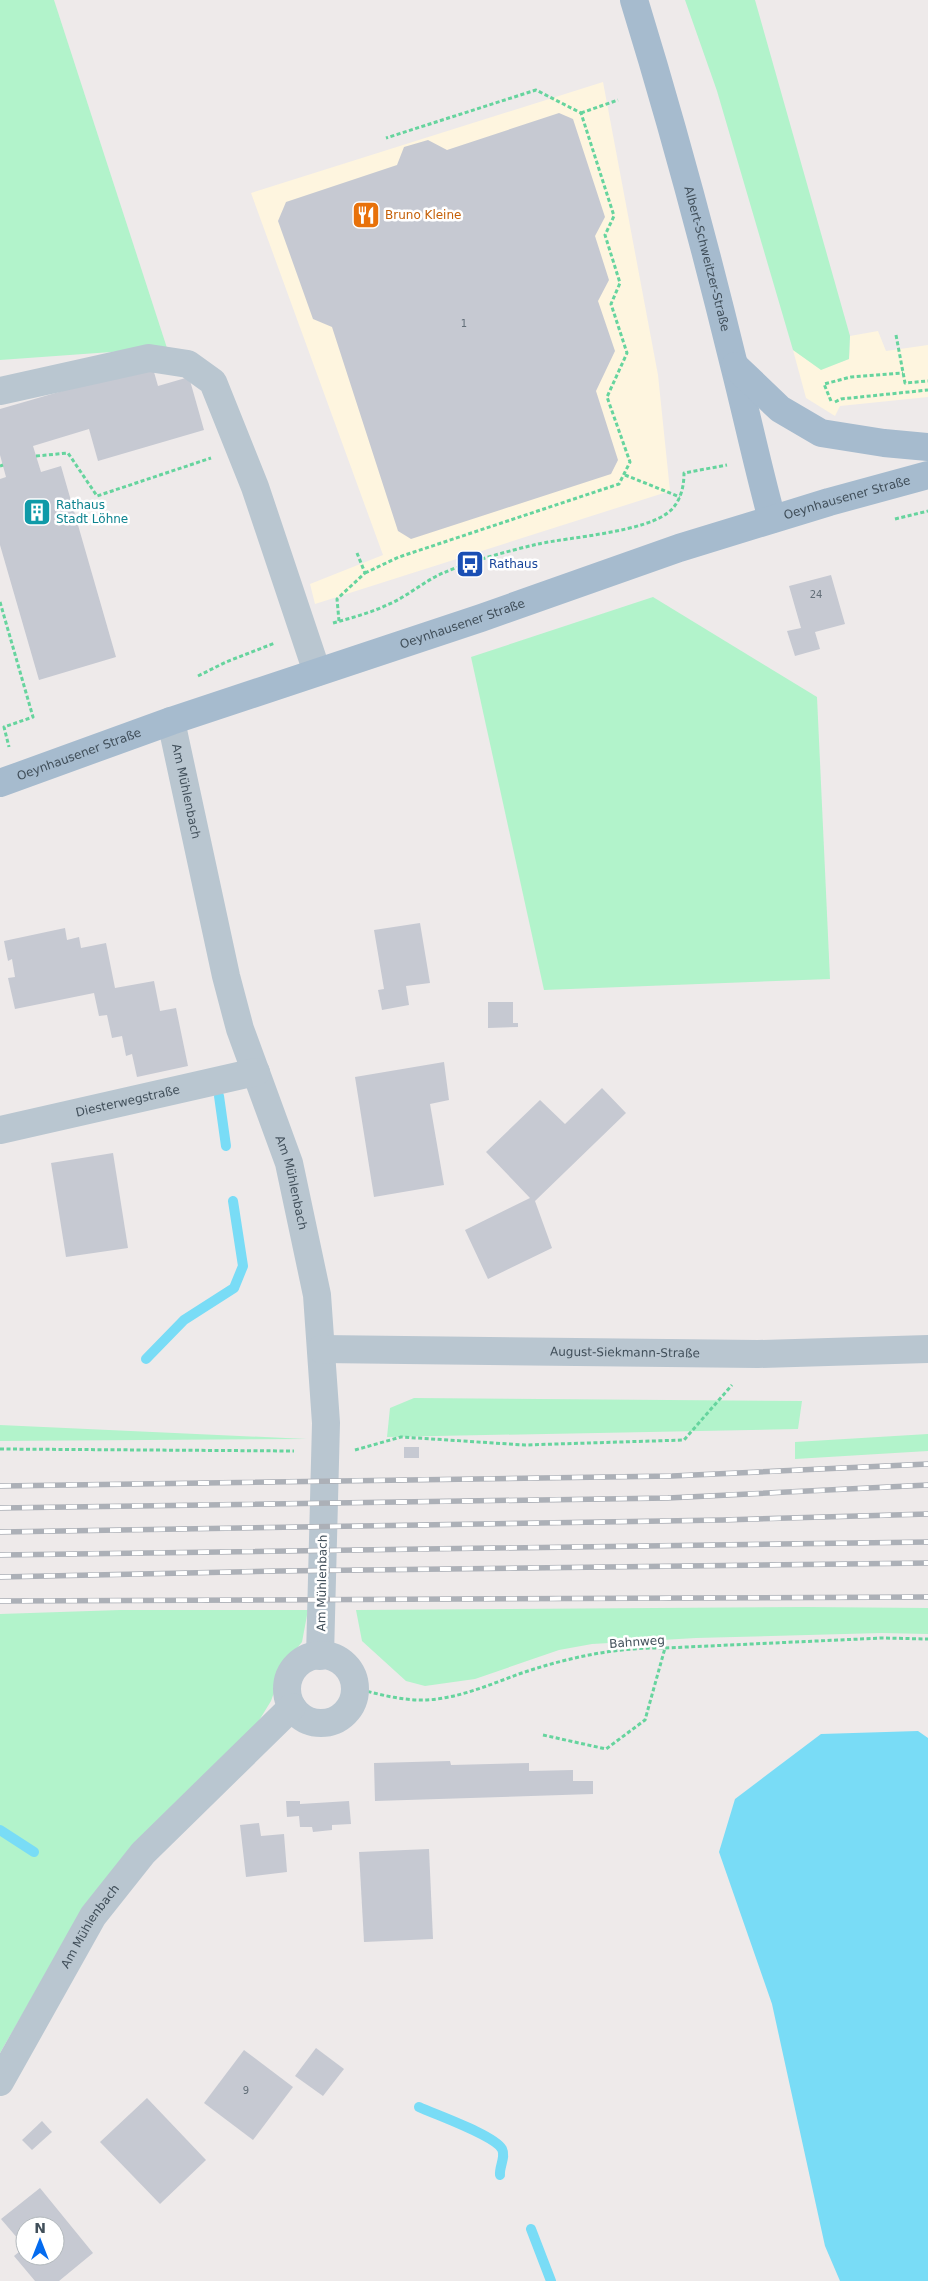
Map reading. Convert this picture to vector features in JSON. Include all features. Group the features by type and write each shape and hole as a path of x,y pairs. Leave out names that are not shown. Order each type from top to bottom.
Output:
{"main road":[{"name":"Albert-Schweitzer-Straße","path":"634,0 660,84 735,366 756,461 772,519"},
{"path":"735,366 780,409 821,433 884,443 928,447"},
{"name":"Oeynhausener Straße","path":"0,783 172,720 481,618 679,548 772,519 928,475"}],"street":[{"path":"0,392 149,358 188,364 213,382 255,487 317,672"},
{"name":"Am Mühlenbach","path":"172,720 226,976 240,1029 289,1163 316,1295 326,1422 320,1656"},
{"name":"Diesterwegstraße","path":"0,1130 256,1072"},
{"name":"August-Siekmann-Straße","path":"321,1349 758,1354 928,1349"},
{"path":"320,1656 340,1661 348,1669 355,1688 353,1701 347,1712 337,1720 325,1723 312,1722 301,1717 292,1707 287,1688 294,1669 301,1662 320,1656"},
{"name":"Am Mühlenbach","path":"0,2082 93,1916 143,1853 292,1707"}],"path":[{"path":"339,621 337,599 365,573 399,557 619,484 630,462 607,396 627,353 611,304 620,283 605,235 614,216 581,113 536,90 386,138"},
{"path":"581,113 618,100"},
{"path":"896,335 905,383 928,381"},
{"path":"903,374 851,377 824,384 832,404 841,399 928,390"},
{"path":"36,456 68,453 97,496 238,448"},
{"path":"190,680 226,662 303,632 388,605 442,573 537,544 626,528 651,521 670,511 680,497 684,484 684,473"},
{"path":"625,475 680,497"},
{"path":"357,553 365,573"},
{"path":"0,602 33,717 4,727 9,747"},
{"path":"352,1451 401,1437 525,1445 684,1440 758,1354"},
{"path":"0,1449 289,1451"},
{"name":"Bahnweg","path":"355,1688 380,1695 426,1700 476,1691 562,1660 637,1648 882,1638 928,1639"},
{"path":"543,1735 606,1749 645,1720 665,1648"}],"shaded area":[{"path":"603,82 658,375 670,491 315,604 310,584 383,555 251,193"},
{"path":"878,331 886,351 928,345 928,397 840,406 835,416 806,398 793,350 821,369 849,359 850,336"}],"green space":[{"path":"0,0 54,0 167,348 0,360"},
{"path":"685,0 755,0 850,336 849,359 821,370 793,350 717,91"},
{"path":"653,597 817,697 830,979 544,990 471,657"},
{"path":"414,1398 802,1401 798,1429 387,1437 390,1408"},
{"path":"0,1425 307,1439 0,1441"},
{"path":"928,1434 928,1451 795,1459 795,1442"},
{"path":"928,1608 928,1634 882,1633 696,1638 592,1644 559,1650 475,1679 425,1686 406,1681 362,1641 356,1610"},
{"path":"120,1610 308,1610 302,1642 284,1664 271,1701 255,1727 88,1901 0,2053 0,1614"}],"water":[{"path":"918,1731 928,1738 928,2281 840,2281 825,2246 772,2004 719,1852 735,1799 821,1734"}],"building":[{"path":"559,113 573,119 605,217 595,236 609,280 598,301 615,351 596,391 618,460 611,474 411,539 398,531 332,327 313,319 278,221 286,202 397,165 404,147 428,140 447,150"},
{"name":"Rathaus Stadt Löhne","path":"152,365 158,386 189,377 204,430 98,461 89,429 33,446 41,472 61,466 116,657 39,680 0,545 0,479 6,477 0,455 0,409"},
{"path":"831,575 845,624 815,632 820,649 795,656 787,631 801,628 789,586"},
{"path":"420,923 430,983 406,986 409,1005 382,1010 378,990 384,989 374,930"},
{"path":"65,928 67,940 79,937 81,948 106,943 115,988 154,981 160,1011 176,1008 188,1066 137,1077 132,1054 126,1056 122,1036 112,1038 107,1015 99,1016 94,993 15,1009 8,978 15,977 12,959 8,961 4,941"},
{"path":"488,1002 513,1002 513,1023 518,1023 518,1027 488,1028"},
{"path":"444,1062 449,1100 430,1104 444,1185 374,1197 355,1077"},
{"path":"602,1088 626,1113 535,1201 552,1248 488,1279 465,1230 530,1198 486,1152 540,1100 565,1124"},
{"path":"113,1153 128,1248 66,1257 51,1163"},
{"path":"404,1447 419,1447 419,1458 404,1458"},
{"path":"450,1761 451,1765 529,1763 529,1771 573,1770 573,1781 593,1781 593,1794 375,1801 374,1763"},
{"path":"286,1801 300,1801 300,1804 349,1801 351,1824 332,1825 332,1830 313,1832 312,1827 300,1827 299,1816 287,1817"},
{"path":"259,1823 261,1836 284,1834 287,1872 246,1877 240,1825"},
{"path":"429,1849 433,1939 364,1942 359,1852"},
{"path":"316,2048 344,2069 323,2096 295,2076"},
{"path":"244,2050 293,2087 253,2140 204,2103"},
{"path":"147,2098 206,2160 160,2204 100,2142"},
{"path":"42,2121 52,2132 32,2150 22,2140"},
{"path":"40,2188 63,2216 15,2216 15,2235 1,2219"},
{"path":"65,2219 93,2253 59,2281 35,2281 22,2266 65,2266"}],"waterway":[{"path":"219,1096 226,1146"},
{"path":"146,1359 184,1320 234,1288 243,1266 233,1201"},
{"path":"0,1830 34,1852"},
{"path":"419,2107 477,2132 497,2144 503,2152 500,2175"},
{"path":"531,2229 551,2281"}],"railway":[{"path":"0,1486 672,1476 928,1464"},
{"path":"0,1508 668,1498 928,1485"},
{"path":"0,1532 723,1520 928,1514"},
{"path":"0,1555 928,1542"},
{"path":"0,1577 279,1571 928,1563"},
{"path":"0,1601 928,1597"}],"place":[{"name":"Bruno Kleine","path":"366,215"},
{"name":"Rathaus Stadt Löhne","path":"37,512"},
{"name":"Rathaus","path":"470,564"}]}
